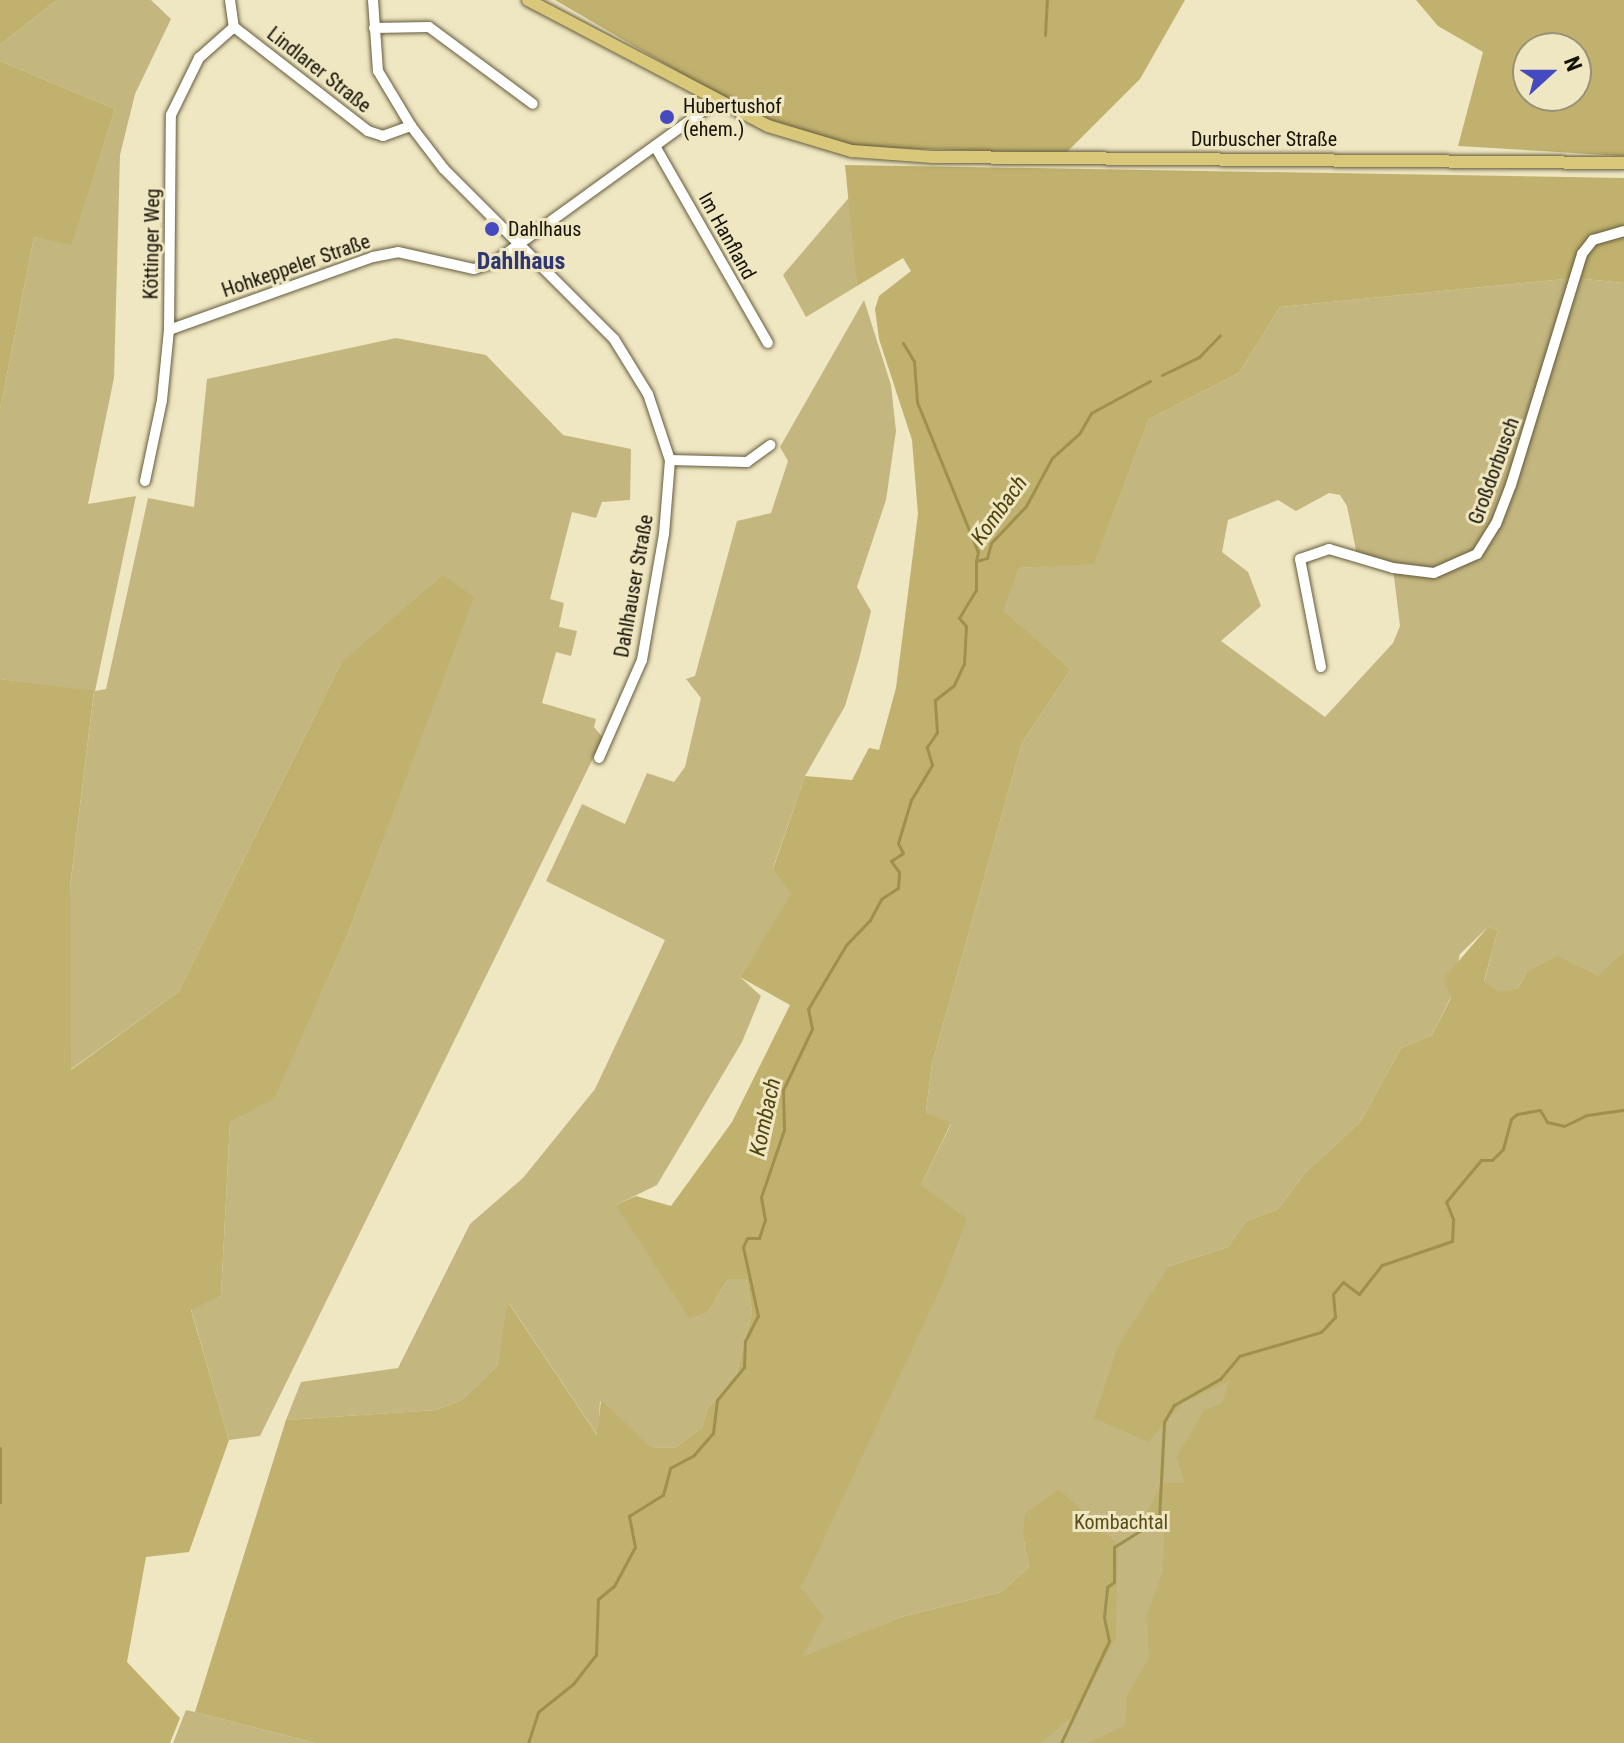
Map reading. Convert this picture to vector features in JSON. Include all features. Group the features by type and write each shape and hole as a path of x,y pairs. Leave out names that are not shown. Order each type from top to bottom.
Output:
{"main road":[{"name":"Durbuscher Straße","path":"528,0 718,100 808,141 904,156 1624,163"}],"street":[{"path":"230,0 234,27"},
{"name":"Dahlhauser Straße","path":"373,0 378,71 411,126 444,169 614,339 648,394 670,460 664,534 642,660 599,758"},
{"name":"Lindlarer Straße","path":"234,27 368,131 383,136 411,126"},
{"name":"Köttinger Weg","path":"145,481 162,400 169,330 171,115 199,58 234,27"},
{"path":"374,28 429,27 522,100 533,104"},
{"name":"Hohkeppeler Straße","path":"169,330 373,257 398,252 474,269 518,245 718,100"},
{"name":"Im Hanfland","path":"655,146 768,343"},
{"name":"Großdorbusch","path":"1321,667 1300,559 1329,549 1358,560 1434,573 1477,554 1496,524 1511,485 1582,254 1593,240 1624,231"},
{"path":"670,460 747,462 770,445"}],"green space":[{"path":"57,0 151,0 171,19 135,94 120,155 114,378 88,504 136,496 95,691 106,689 148,498 194,507 207,379 396,338 486,355 563,435 631,449 630,500 602,502 596,518 572,512 550,599 564,603 559,627 577,631 571,656 556,652 542,703 596,719 594,727 603,738 260,1436 229,1440 191,1309 221,1296 230,1122 275,1097 349,931 473,597 341,663 178,992 70,1070 70,887 94,692 0,679 0,410 34,237 72,244 115,109 0,61 0,45"},
{"path":"852,194 857,286 806,317 783,275"},
{"name":"Kombachtal","path":"1575,278 1624,283 1624,951 1599,976 1546,967 1527,972 1518,988 1498,993 1484,982 1498,930 1488,927 1460,954 1451,997 1432,1035 1401,1048 1360,1122 1305,1173 1278,1209 1246,1221 1228,1247 1169,1266 1242,1349 1157,1743 919,1743 1057,1652 1023,1535 1029,1567 1001,1592 901,1617 802,1658 801,1589 921,1185 951,1124 926,1112 932,1064 1022,743 1071,669 1002,611 1019,568 1094,563 1149,419 1239,373 1280,307","holes":["1329,493 1340,495 1347,506 1358,560 1393,568 1400,626 1393,643 1325,717 1221,641 1261,606 1248,572 1222,552 1228,520 1278,500 1296,511"]},
{"path":"864,300 891,385 896,431 886,500 857,587 871,611 859,659 845,706 805,776 773,868 792,894 740,977 761,996 742,1042 657,1185 616,1205 708,1312 728,1279 746,1279 752,1311 736,1376 707,1409 702,1427 675,1448 651,1447 600,1401 598,1436 509,1303 497,1366 462,1400 436,1410 286,1420 301,1382 398,1368 470,1224 523,1178 595,1089 665,940 546,881 582,804 625,824 647,773 674,782 685,767 701,698 686,679 695,676 737,521 771,513 788,461 780,447"},
{"path":"186,1710 195,1712 315,1743 173,1743"}],"shaded area":[{"path":"0,0 57,0 0,45"},
{"path":"555,0 1185,0 1140,79 1066,153 852,147 779,124 715,93"},
{"path":"1416,0 1624,0 1624,156 1458,146 1483,52 1438,26"},
{"path":"0,61 115,109 72,245 34,237 0,410"},
{"path":"845,165 1624,178 1624,283 1575,278 1280,307 1239,373 1149,419 1094,564 1019,568 1003,611 1071,669 1022,743 932,1064 926,1112 951,1123 921,1185 967,1219 941,1287 801,1588 824,1617 802,1657 901,1617 1001,1592 1029,1567 1023,1535 1025,1514 1059,1489 1118,1544 1116,1638 1077,1712 1041,1743 315,1743 195,1712 286,1420 436,1410 462,1400 497,1366 508,1302 597,1435 601,1400 651,1447 675,1448 702,1427 707,1409 736,1376 752,1311 746,1279 728,1279 708,1312 689,1318 616,1205 636,1196 671,1206 732,1122 790,1005 740,977 791,894 773,869 805,776 852,780 869,748 879,750 896,688 918,514 912,440 879,339 875,309 879,296 911,271 903,258 857,286"},
{"path":"443,575 474,597 349,931 275,1098 230,1122 221,1296 191,1310 229,1440 189,1552 146,1557 127,1662 180,1718 170,1743 0,1743 0,679 94,691 70,887 71,1070 178,992 341,663"},
{"path":"1488,927 1498,930 1484,981 1498,992 1518,988 1527,972 1557,956 1598,976 1624,951 1624,1743 1087,1743 1125,1726 1127,1695 1149,1658 1147,1616 1163,1570 1164,1532 1147,1512 1163,1483 1184,1483 1177,1456 1204,1410 1222,1403 1229,1381 1183,1403 1148,1442 1094,1418 1118,1346 1169,1266 1228,1247 1246,1221 1278,1209 1305,1173 1360,1122 1401,1048 1432,1035 1451,998 1444,978"}],"waterway":[{"path":"1045,35 1047,0"},
{"name":"Kombach","path":"1162,375 1199,357 1220,335"},
{"name":"Kombach","path":"903,343 914,361 917,402 978,552 976,561"},
{"name":"Kombach","path":"528,1743 538,1712 573,1684 596,1655 598,1599 614,1586 635,1547 629,1516 663,1495 670,1468 693,1456 713,1433 717,1400 744,1367 745,1341 758,1316 743,1247 747,1238 759,1238 765,1220 761,1197 784,1130 783,1090 812,1029 808,1009 846,945 870,920 881,899 898,888 899,872 891,861 903,853 898,843 911,800 932,765 927,747 937,732 935,700 954,685 964,664 966,626 959,618 976,590 976,561 987,558 991,543 1026,506 1052,458 1079,434 1091,413 1150,381"},
{"path":"1061,1743 1109,1641 1104,1617 1107,1587 1114,1582 1114,1547 1159,1519 1164,1422 1174,1405 1220,1379 1239,1356 1321,1332 1335,1317 1333,1294 1343,1282 1359,1294 1382,1265 1452,1241 1453,1219 1446,1202 1481,1160 1492,1160 1503,1149 1511,1119 1517,1114 1540,1110 1547,1122 1564,1126 1587,1115 1624,1110"},
{"path":"0,1448 0,1502"}],"place":[{"name":"Hubertushof (ehem.)","path":"667,117"},
{"name":"Dahlhaus","path":"492,229"}],"district":[{"name":"Dahlhaus","path":"521,262"}]}
